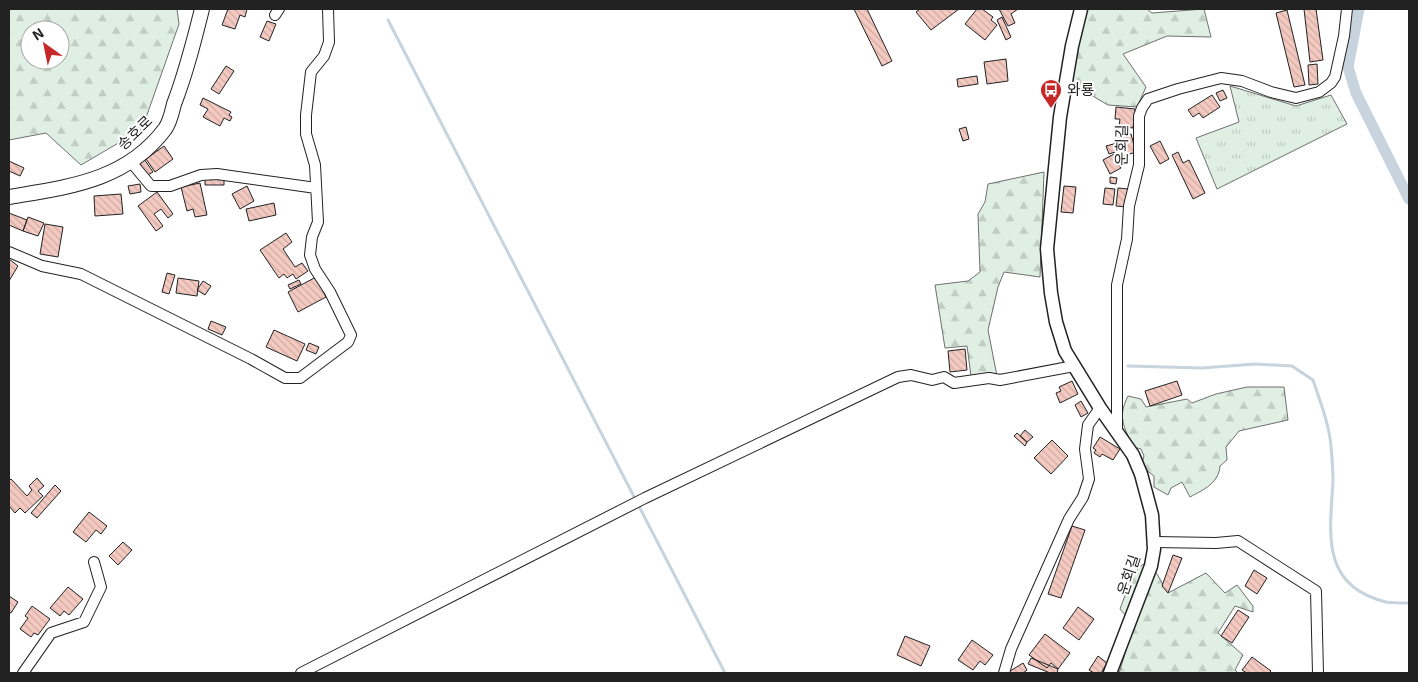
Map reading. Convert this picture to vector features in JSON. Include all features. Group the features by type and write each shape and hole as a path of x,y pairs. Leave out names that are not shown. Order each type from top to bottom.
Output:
{"main road":[{"name":"송호로","path":"9,197 61,188 106,176 131,162 149,146 166,128 191,53 202,9"}],"street":[{"path":"9,252 42,266 81,274 285,378 300,378 348,342 351,335 330,292 315,269 310,255 312,237 318,222 316,165 306,134 306,115 311,72 324,56 329,42 328,9"},
{"name":"운회길","path":"1081,9 1065,81 1047,249 1056,322 1065,351 1100,408 1133,455 1141,474 1152,515 1154,542 1151,566 1110,673"},
{"name":"운회길","path":"1117,431 1117,285 1127,239 1129,206 1140,165 1139,116 1142,108 1148,99 1221,78 1242,81 1271,92 1296,98 1319,92 1335,77 1344,36 1347,9"},
{"path":"131,162 151,186 170,186 201,175 217,174 316,188"},
{"path":"301,673 637,503 898,377 911,375 932,380 944,377 954,383 989,378 1000,380 1074,366"},
{"path":"1004,673 1011,649 1069,520 1082,497 1089,478 1085,449 1088,425 1100,408"},
{"path":"1154,542 1216,543 1238,541 1316,591 1318,673"},
{"path":"23,673 51,633 84,622 101,587 94,562"}],"green space":[{"path":"9,9 177,9 179,24 142,129 81,165 46,133 9,140"},
{"path":"1087,9 1147,9 1152,13 1204,9 1211,37 1167,36 1123,54 1146,87 1137,107 1108,105 1069,82"},
{"path":"1230,86 1296,106 1331,95 1347,124 1217,189 1196,138 1239,122"},
{"path":"1044,172 1040,277 1004,272 998,287 988,330 997,376 971,376 967,346 945,348 935,285 968,281 980,272 978,214 985,202 988,184"},
{"path":"1247,387 1284,387 1288,420 1239,431 1226,447 1227,460 1220,466 1217,477 1205,489 1190,497 1182,482 1171,488 1168,495 1154,487 1154,476 1141,466 1144,456 1141,449 1133,447 1123,422 1123,410 1128,396 1141,399 1146,407 1187,399 1192,403 1216,394"},
{"path":"1143,564 1157,574 1168,593 1206,573 1225,593 1237,585 1253,606 1253,612 1235,606 1218,633 1243,655 1235,670 1238,673 1119,673 1134,625 1120,609 1133,574"}],"building":[{"path":"228,9 247,9 245,17 240,15 235,29 222,25"},
{"path":"854,9 867,9 892,61 882,66"},
{"path":"920,9 959,9 931,30 916,12"},
{"path":"977,9 982,9 993,17 991,20 997,25 985,40 965,24"},
{"path":"999,9 1018,9 1011,14 1015,23 1008,26"},
{"path":"1304,9 1316,9 1323,60 1310,62"},
{"path":"1287,10 1305,85 1294,87 1276,13"},
{"path":"1002,17 1011,37 1006,40 997,20"},
{"path":"267,21 276,24 269,41 260,37"},
{"path":"1006,59 1008,81 987,84 984,62"},
{"path":"1317,64 1318,84 1309,85 1308,65"},
{"path":"226,66 234,71 219,94 211,89"},
{"path":"977,76 978,84 958,87 957,79"},
{"path":"1223,90 1227,98 1220,101 1216,93"},
{"path":"1212,95 1220,107 1203,118 1199,113 1193,117 1188,110"},
{"path":"203,98 231,112 229,115 232,117 230,121 224,118 220,126 203,117 208,109 200,105"},
{"path":"1116,107 1135,109 1133,128 1119,126 1120,119 1115,119"},
{"path":"966,127 969,139 963,141 959,129"},
{"path":"1131,134 1136,152 1117,158 1115,152 1109,154 1106,146 1121,142 1119,137"},
{"path":"1160,141 1169,159 1160,164 1150,146"},
{"path":"164,146 173,159 155,172 146,159"},
{"path":"1178,152 1183,163 1189,160 1205,193 1193,199 1172,155"},
{"path":"1114,154 1121,168 1110,174 1103,160"},
{"path":"144,159 153,172 146,176 138,163"},
{"path":"9,161 24,168 20,176 9,171"},
{"path":"1110,177 1117,178 1116,184 1110,183"},
{"path":"224,178 224,185 205,185 205,179"},
{"path":"200,183 207,215 195,217 193,209 187,211 181,187"},
{"path":"140,184 141,192 130,194 128,186"},
{"path":"247,186 254,201 240,209 232,194"},
{"path":"1064,186 1076,187 1073,213 1061,212"},
{"path":"1105,188 1115,189 1113,205 1103,204"},
{"path":"1118,188 1128,189 1126,207 1116,206"},
{"path":"157,192 173,214 168,218 161,209 154,214 163,226 156,231 138,206"},
{"path":"121,194 123,214 95,216 94,196"},
{"path":"274,203 276,215 249,221 246,209"},
{"path":"9,213 27,220 23,231 9,225"},
{"path":"28,217 44,223 38,236 23,231"},
{"path":"45,224 63,227 58,257 40,254"},
{"path":"286,233 292,242 283,249 295,267 302,263 308,271 296,279 293,274 287,278 284,274 279,278 260,250"},
{"path":"9,259 18,266 9,281"},
{"path":"167,273 175,275 169,294 162,292"},
{"path":"316,277 326,297 298,312 288,292"},
{"path":"178,278 199,281 197,296 176,293"},
{"path":"299,280 301,284 290,289 288,285"},
{"path":"203,281 211,286 205,295 197,290"},
{"path":"211,321 226,327 222,335 208,329"},
{"path":"274,330 305,344 297,361 266,347"},
{"path":"309,343 319,347 316,354 306,350"},
{"path":"965,349 967,370 950,372 948,351"},
{"path":"1072,381 1078,394 1060,403 1056,393 1061,391 1059,387"},
{"path":"1177,381 1182,395 1150,406 1145,391"},
{"path":"1081,401 1088,413 1081,417 1075,405"},
{"path":"1025,430 1033,437 1027,442 1020,436"},
{"path":"1017,433 1027,442 1025,446 1014,436"},
{"path":"1100,437 1120,449 1113,460 1102,454 1100,457 1094,453 1096,450 1093,448"},
{"path":"1052,440 1068,456 1051,474 1034,458"},
{"path":"37,478 44,486 38,491 43,496 25,513 20,508 15,513 9,506 9,481 11,479 27,496 32,490 29,486"},
{"path":"55,485 61,491 37,518 31,513"},
{"path":"89,512 107,526 101,534 96,530 86,542 73,532"},
{"path":"1072,526 1085,530 1061,598 1048,594"},
{"path":"123,542 132,550 118,565 109,556"},
{"path":"1173,555 1182,558 1168,593 1162,586"},
{"path":"1254,570 1267,578 1257,594 1245,586"},
{"path":"68,587 83,599 69,615 64,611 60,616 50,608"},
{"path":"9,596 18,602 11,613 9,612"},
{"path":"32,606 50,619 38,635 34,633 31,637 20,629 28,618 25,616"},
{"path":"1078,607 1094,619 1079,640 1063,628"},
{"path":"1238,610 1249,617 1232,643 1221,636"},
{"path":"1045,634 1070,653 1058,669 1051,663 1047,668 1029,655"},
{"path":"905,636 930,646 921,666 897,655"},
{"path":"972,640 993,655 985,665 980,661 973,670 958,660"},
{"path":"1098,656 1107,663 1101,673 1094,673 1089,670"},
{"path":"1252,657 1271,671 1269,673 1247,673 1242,670"},
{"path":"1031,658 1058,669 1057,673 1050,673 1028,664"},
{"path":"1023,663 1027,670 1023,673 1007,673"}],"waterway":[{"path":"1359,9 1348,67 1356,93 1409,199"},
{"path":"388,20 725,673"},
{"path":"1128,366 1202,368 1255,364 1292,366 1313,380 1330,438 1333,477 1331,538 1339,570 1349,584 1365,594 1386,602 1409,603"}],"place":[{"name":"와룡","path":"1051,109"}]}
